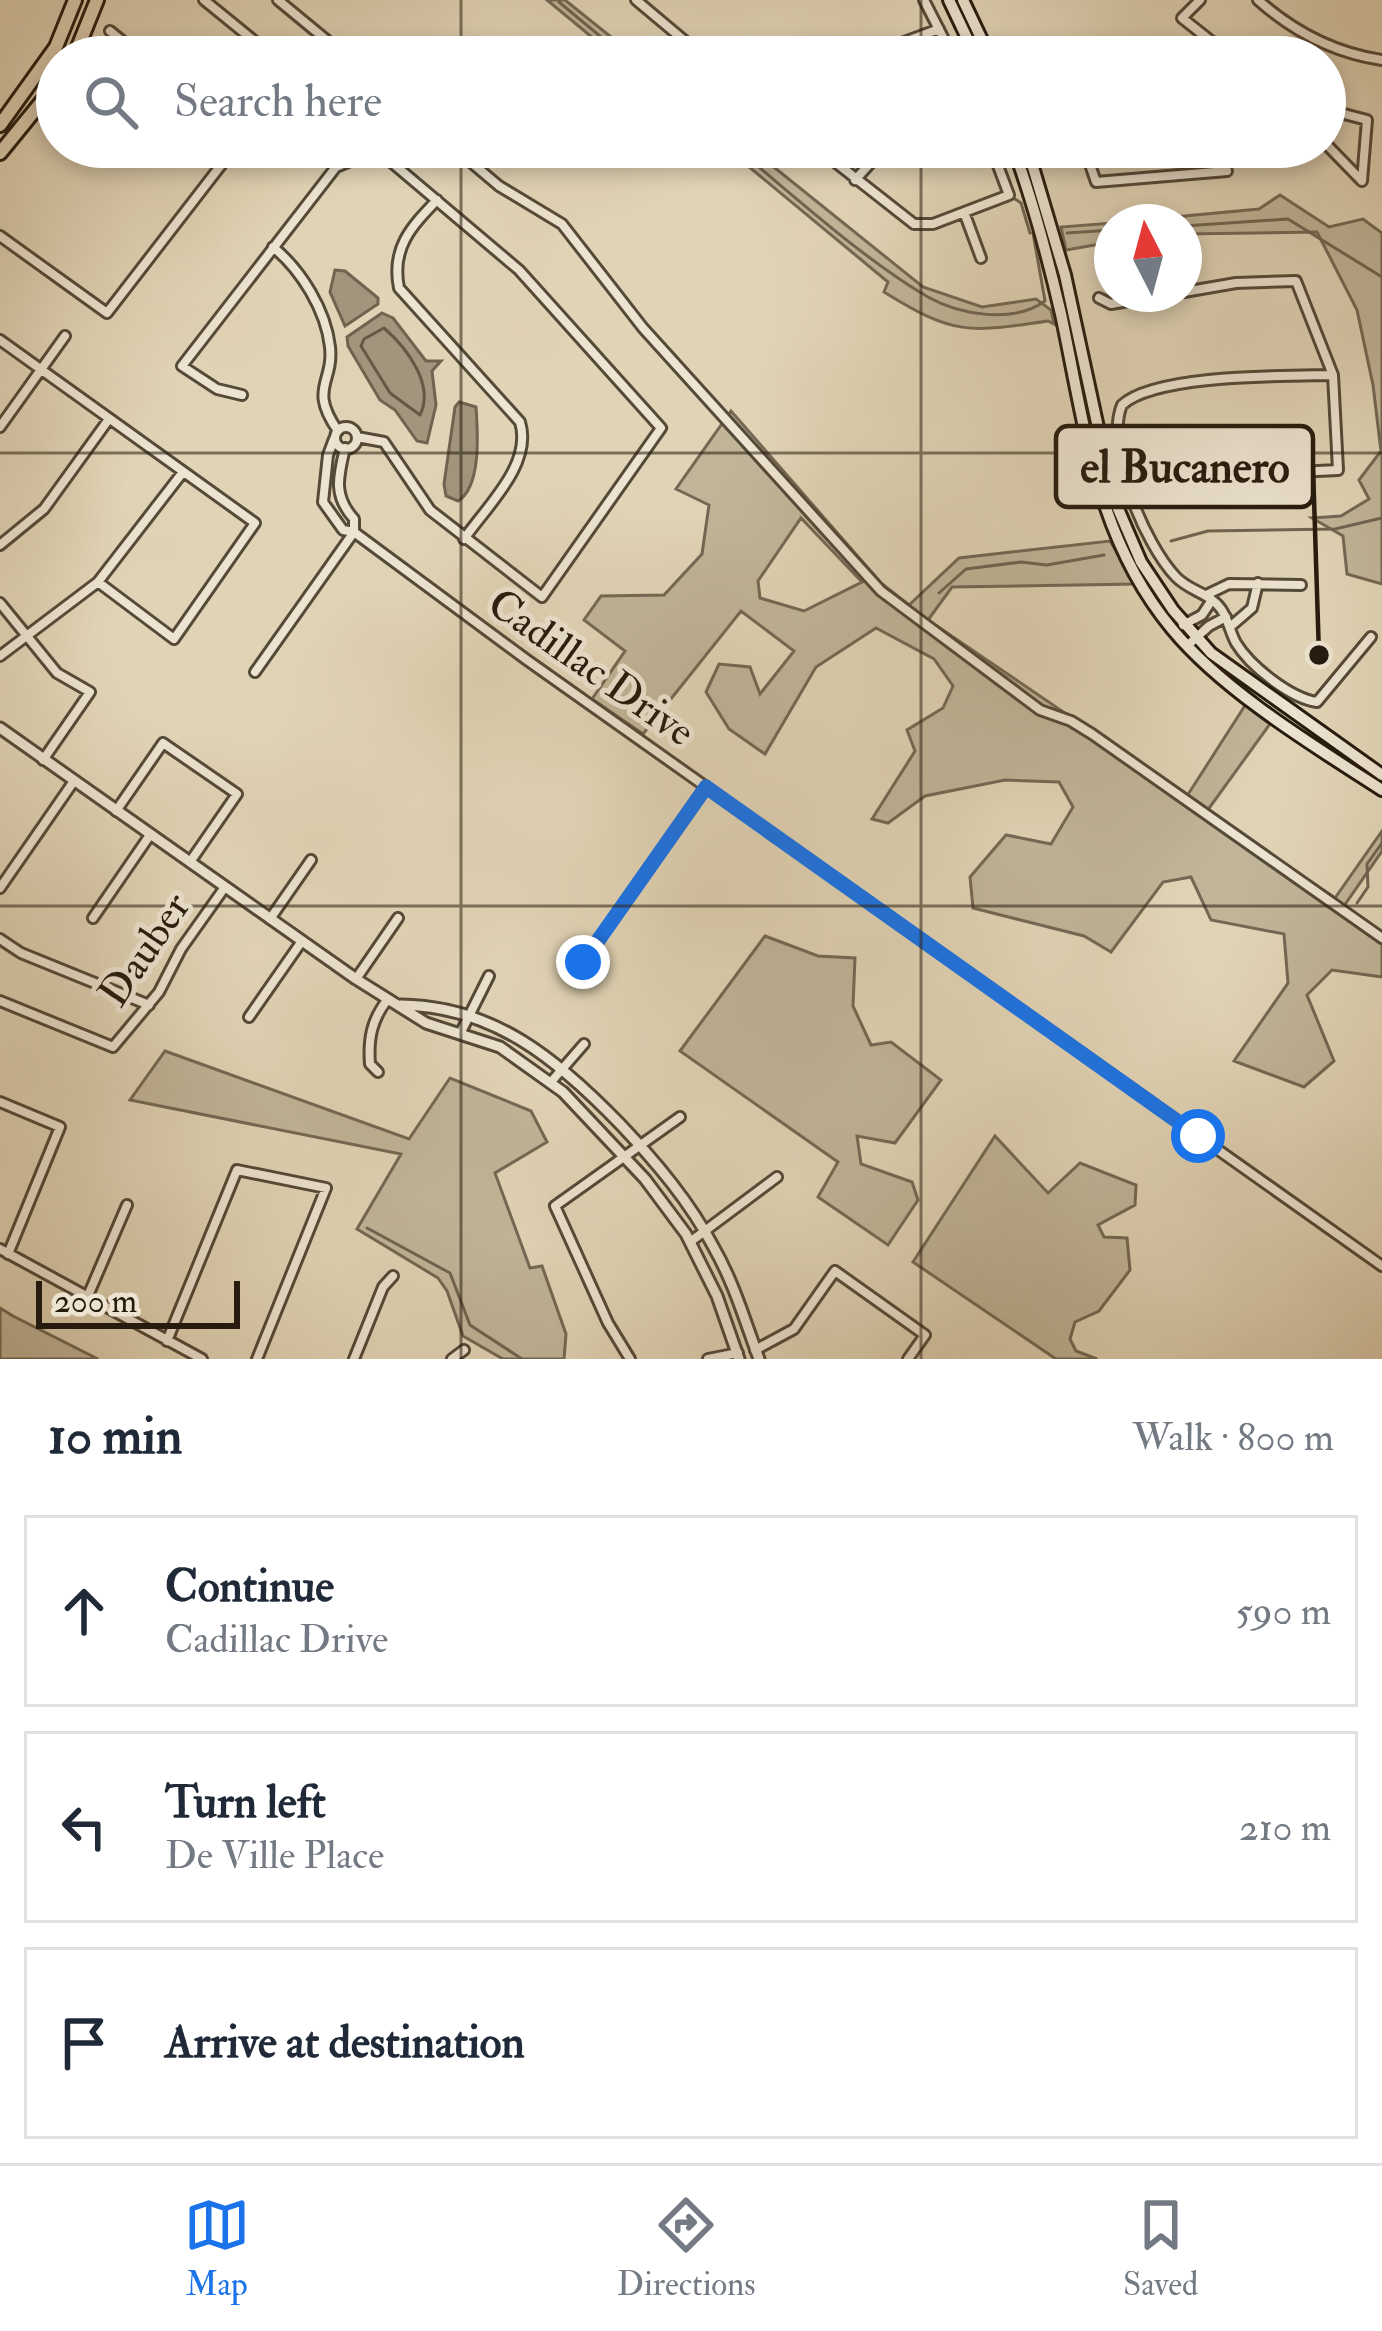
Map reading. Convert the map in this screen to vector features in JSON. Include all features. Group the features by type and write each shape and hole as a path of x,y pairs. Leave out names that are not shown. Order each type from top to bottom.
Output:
{"main road":[{"path":"60,36 75,0"},
{"path":"82,36 97,0"},
{"path":"949,0 966,36"},
{"path":"963,0 980,36"},
{"path":"0,124 36,74"},
{"path":"0,153 36,109"},
{"path":"1020,168 1058,276"},
{"path":"1032,168 1119,532 1192,642 1382,790"},
{"path":"1339,754 1382,776"}],"street":[{"path":"205,0 249,36"},
{"path":"278,0 322,36"},
{"path":"635,0 679,36"},
{"path":"924,0 942,36"},
{"path":"1200,0 1182,18 1205,36"},
{"path":"1258,0 1309,36"},
{"path":"920,36 939,29"},
{"path":"110,31 116,36"},
{"path":"1346,52 1382,60"},
{"path":"1346,114 1367,120 1363,182 1346,164"},
{"path":"0,236 107,313 219,168"},
{"path":"242,394 217,389 182,366 335,168"},
{"path":"342,505 329,514 323,502 325,474 336,435 349,427 357,437 384,442 417,494 464,539 542,597 661,428 519,270 398,168"},
{"path":"478,168 562,224 643,328 881,591 1024,699 1092,734 1382,938"},
{"path":"842,168 914,224 933,224 1009,195 999,168"},
{"path":"856,179 866,168"},
{"path":"1091,168 1096,182 1226,171"},
{"path":"437,200 399,247 399,288 520,422 524,443 517,464 464,539"},
{"path":"964,212 981,258"},
{"path":"255,672 354,532 354,519 342,505 338,476 345,448 323,401 331,348 299,269 274,247"},
{"path":"1130,489 1215,476 1338,470 1333,375 1296,281 1202,289"},
{"path":"0,427 65,336"},
{"path":"0,340 255,524 174,639 98,582"},
{"path":"1333,375 1215,380 1142,392 1122,405 1116,427 1130,489 1153,549 1182,584 1209,597 1252,663 1299,696 1317,702 1371,637"},
{"path":"0,545 44,509 109,419"},
{"path":"345,448 354,445 357,437"},
{"path":"0,656 98,582 183,472"},
{"path":"325,474 338,476"},
{"name":"Cadillac Drive","path":"329,514 343,530 354,532 1382,1266"},
{"path":"1192,642 1209,626 1228,622 1252,608 1258,583"},
{"path":"1179,628 1202,615 1209,597 1224,585 1300,584"},
{"path":"0,603 57,673 90,692 43,760"},
{"path":"1202,615 1209,626"},
{"path":"0,728 356,979 426,1023 511,1053 550,1082 626,1157 690,1242 739,1356 709,1359"},
{"path":"116,811 164,743 237,794 190,862"},
{"path":"0,888 74,781"},
{"path":"583,962 706,787"},
{"path":"93,918 150,835"},
{"path":"270,919 311,860"},
{"name":"Dauber","path":"0,1000 113,1047 149,1005 225,886"},
{"path":"356,979 398,919"},
{"path":"0,939 21,953 149,1005"},
{"path":"249,1017 302,941"},
{"path":"461,1032 489,976"},
{"path":"378,1072 370,1064 369,1040 388,999"},
{"path":"401,1005 430,1005 467,1015 508,1031 561,1066 641,1148 704,1231 734,1289 757,1354 794,1329 835,1271 925,1335 908,1359"},
{"path":"550,1082 584,1044"},
{"path":"0,1102 60,1127 4,1252 202,1359"},
{"path":"630,1359 608,1323 555,1206 680,1117"},
{"path":"166,1341 237,1170 326,1188 256,1359"},
{"path":"690,1242 777,1178"},
{"path":"88,1298 127,1205"},
{"path":"353,1359 383,1287 393,1276"},
{"path":"452,1359 464,1350"}],"shaded area":[{"path":"547,0 565,0 610,36 591,36"},
{"path":"750,168 775,168 923,287 982,307 1036,299 1051,310 1054,324 980,328 945,323 884,292 888,282"},
{"path":"1280,195 1329,227 1363,219 1382,233 1382,584 1347,574 1343,536 1312,518 1341,516 1369,499 1359,480 1381,451 1357,310 1317,232 1202,234 1202,214 1259,209"},
{"path":"1094,224 1094,245 1066,250 1061,227"},
{"path":"731,411 881,583 909,605 959,558 1110,541 1136,584 952,587 928,620 1187,796 1246,704 1270,724 1207,811 1335,898 1382,831 1382,851 1344,906 1382,933 1382,977 1332,970 1307,995 1334,1061 1304,1087 1234,1061 1288,983 1284,934 1211,920 1191,877 1163,882 1111,952 1084,936 973,908 970,877 1006,835 1051,844 1073,807 1059,782 1005,780 925,796 888,823 872,819 915,751 907,730 943,708 953,686 934,659 876,628 816,667 765,754 729,729 706,692 719,664 750,667 760,694 794,651 741,611 643,734 592,699 625,651 584,620 601,596 664,595 702,554 709,505 676,489","holes":["801,518 862,582 804,611 760,598 758,581"]},
{"path":"765,936 818,956 855,958 853,1006 871,1045 891,1042 941,1080 895,1143 857,1136 861,1164 912,1182 918,1200 888,1245 818,1197 838,1162 680,1051"},
{"path":"165,1051 409,1139 450,1078 531,1111 547,1142 495,1173 530,1268 542,1266 566,1334 564,1359 503,1359 463,1336 438,1278 357,1229 401,1154 130,1100"},
{"path":"995,1136 1048,1193 1080,1163 1136,1185 1135,1205 1098,1225 1104,1237 1127,1238 1130,1270 1099,1311 1075,1322 1070,1339 1076,1351 1097,1359 1056,1359 913,1262"},
{"path":"0,1308 13,1316 98,1359 0,1359"}],"water":[{"path":"335,270 345,271 378,298 378,304 345,326 330,292"},
{"path":"382,313 393,318 426,361 441,361 432,371 436,405 427,443 417,441 395,410 380,400 348,346 347,337"},
{"path":"459,402 476,407 477,445 471,484 458,501 446,496 444,484"}],"waterway":[{"path":"559,2 600,36"},
{"path":"760,168 879,265 928,297 955,308 1002,315 1045,301 1033,233"},
{"path":"1015,199 1021,203 1030,233"},
{"path":"1202,225 1288,219 1382,277"},
{"path":"1067,233 1094,231"},
{"path":"1171,541 1208,531 1335,529 1382,518"},
{"path":"939,593 966,569 1021,562 1047,565 1104,555"},
{"path":"1357,903 1368,887 1367,864 1382,843"},
{"path":"367,1228 450,1273 470,1325 522,1359"}],"place":[{"name":"el Bucanero","path":"1319,655"}],"route":[{"path":"583,962 706,787 1198,1136"}]}
